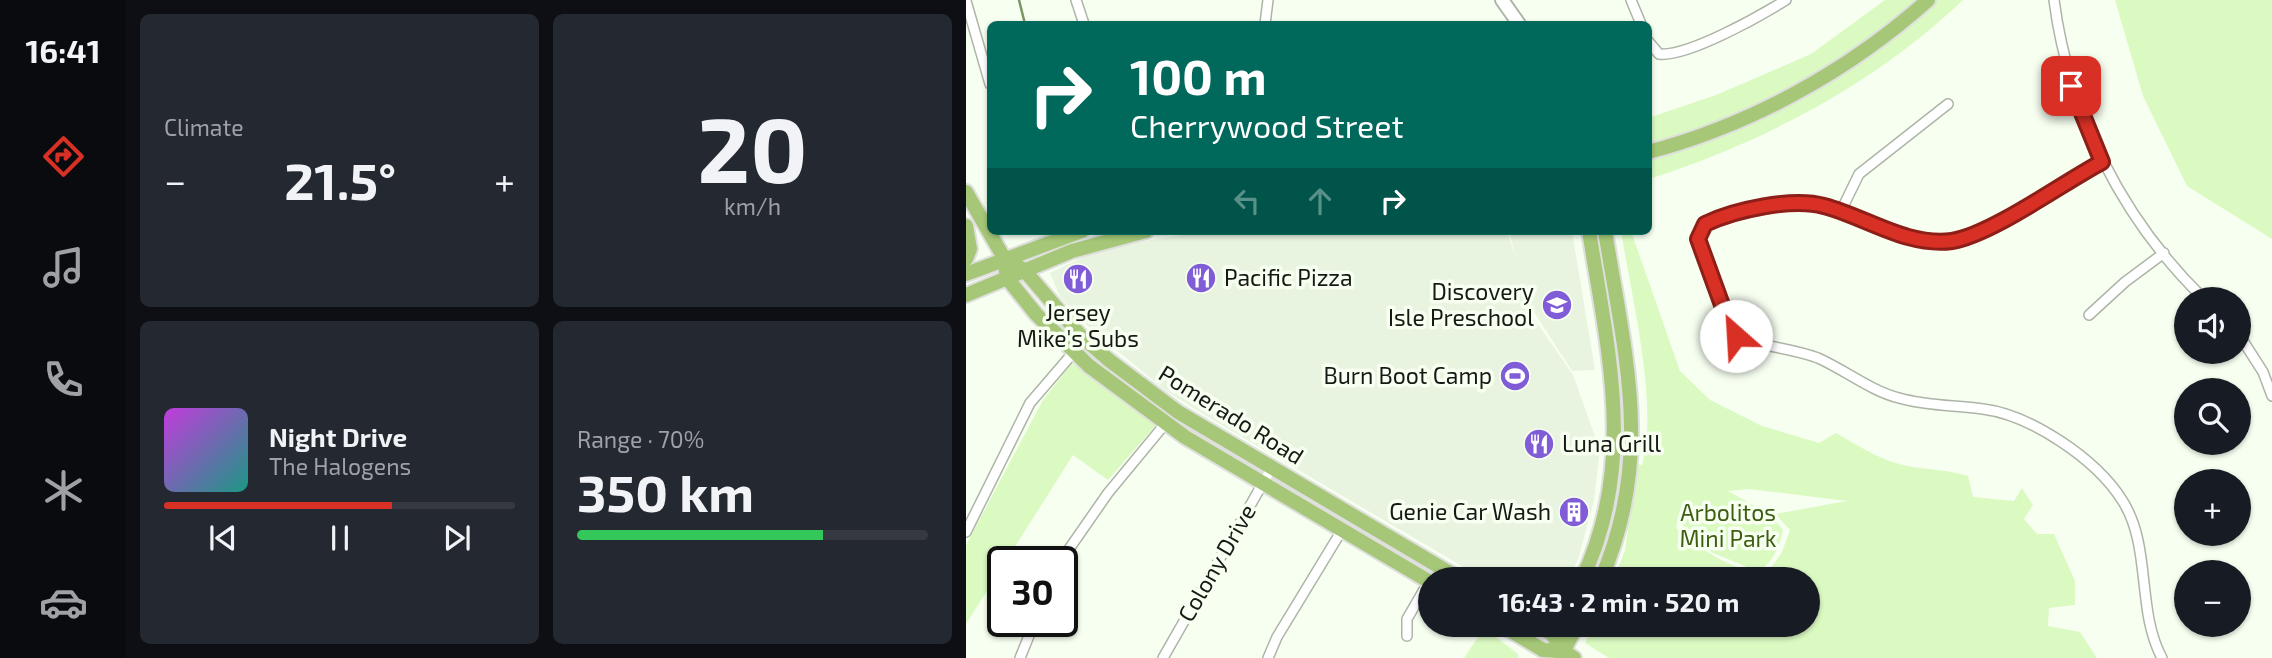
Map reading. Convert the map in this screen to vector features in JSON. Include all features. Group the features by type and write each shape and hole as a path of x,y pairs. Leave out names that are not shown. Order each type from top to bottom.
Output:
{"main road":[{"path":"1652,151 1703,135 1778,102 1852,59 1928,0"},
{"name":"Pomerado Road","path":"966,192 987,228"},
{"path":"966,226 970,249 966,259"},
{"name":"Pomerado Road","path":"991,235 1004,258 1007,278 1036,314 1114,387 1165,424 1418,574"},
{"path":"966,274 1070,235"},
{"path":"966,295 1085,247 1131,235"},
{"path":"1586,567 1595,547 1608,500 1615,435 1612,382 1590,235"},
{"path":"1605,567 1624,509 1632,420 1631,387 1606,235"},
{"name":"Pomerado Road","path":"1004,258 1024,270 1085,340 1178,412 1439,567"},
{"path":"1517,637 1540,654 1565,656"},
{"path":"1540,654 1550,637"},
{"path":"1557,637 1565,656"},
{"path":"1565,656 1572,637"}],"street":[{"path":"1076,0 1083,21"},
{"path":"1266,21 1269,0"},
{"path":"1502,0 1517,21"},
{"path":"1631,0 1640,21"},
{"path":"1652,46 1659,54 1700,44 1786,0"},
{"path":"2054,0 2071,86 2102,162 2164,253 2194,287"},
{"path":"966,1 987,68"},
{"path":"1841,211 1859,174 1948,104"},
{"path":"2102,162 1983,230 1952,241 1907,237 1841,211 1799,202 1774,205 1713,220 1699,229 1698,239 1730,327 1736,336 1819,359 1895,397 1924,404 1986,409 2022,420 2071,449 2103,476 2123,500 2136,528 2152,634 2162,658"},
{"path":"2089,315 2125,282 2164,253"},
{"path":"966,532 970,515 1030,403 1085,340"},
{"path":"2251,354 2263,372 2272,396"},
{"path":"1071,546 1108,494 1165,424"},
{"name":"Colony Drive","path":"1163,658 1271,469"},
{"path":"1268,658 1277,637 1342,530"},
{"path":"1407,636 1407,619 1418,601"},
{"path":"1020,658 1029,637"}],"shaded area":[{"path":"1183,235 1508,235 1516,259 1510,235 1573,235 1595,370 1572,371 1528,303 1531,314 1573,375 1600,450 1594,500 1574,567 1464,567 1166,391 1084,323 1060,297 1050,273 1083,257 1120,245"}],"green space":[{"path":"1885,0 1963,0 1892,58 1816,107 1735,147 1652,178 1652,117 1716,95 1811,54"},
{"path":"2115,0 2272,0 2272,239 2187,186 2143,96"},
{"name":"Arbolitos Mini Park","path":"1622,235 1632,235 1680,371 1710,400 1762,426 1819,443 1836,433 1893,462 1968,476 1973,497 2014,501 2022,488 2033,505 2024,519 2037,534 2054,534 2075,581 2075,605 2049,608 2048,626 2080,632 2097,658 1609,658 1585,643 1588,637 1820,637 1820,567 1771,567 1782,552 1790,530 1775,514 1847,501 1749,489 1728,491 1771,515 1783,530 1775,553 1765,567 1747,567 1711,552 1678,521 1676,528 1698,545 1717,558 1738,567 1619,567 1625,550 1637,464 1642,465 1646,441 1647,412 1642,350"},
{"path":"1072,363 1156,425 1108,480 1073,455 1015,546 987,546 987,591 966,624 966,545 1043,400"},
{"path":"1478,637 1496,637 1518,654 1518,658 1464,658"}],"waterway":[{"path":"1019,0 1024,21"}],"place":[{"name":"Pacific Pizza","path":"1201,278"},
{"name":"Jersey Mike's Subs","path":"1078,279"},
{"name":"Discovery Isle Preschool","path":"1557,305"},
{"name":"Burn Boot Camp","path":"1515,376"},
{"name":"Luna Grill","path":"1539,444"},
{"name":"Genie Car Wash","path":"1574,512"}],"route":[{"path":"1736,336 1730,327 1698,239 1699,229 1705,224 1774,205 1799,202 1822,205 1907,237 1931,241 1952,241 1983,230 2102,162 2071,86"}]}
